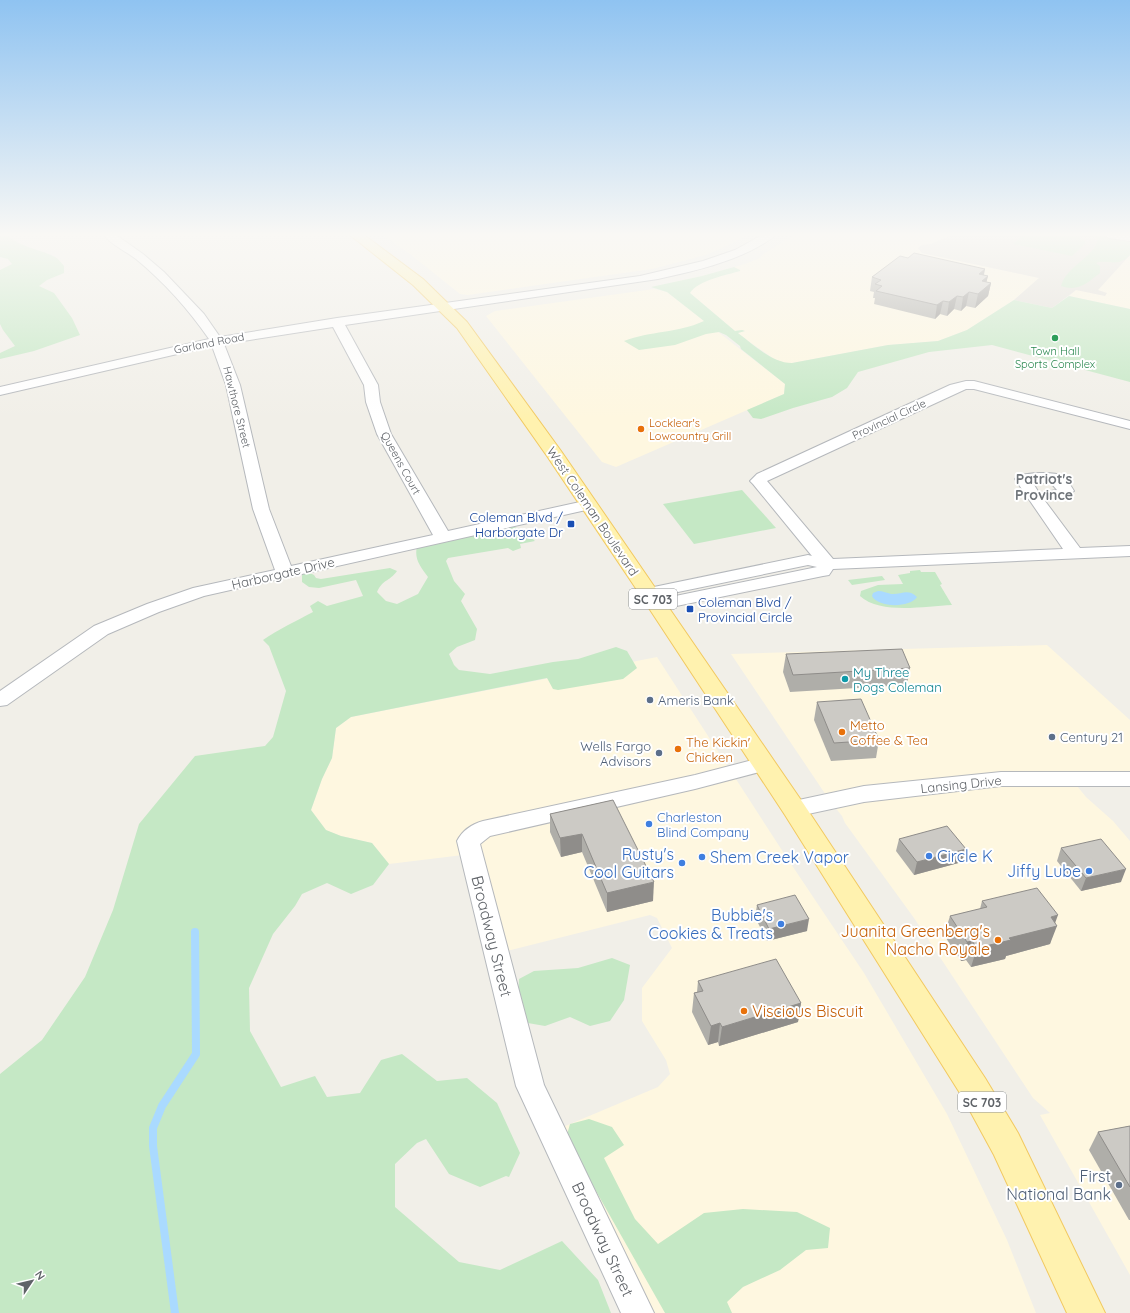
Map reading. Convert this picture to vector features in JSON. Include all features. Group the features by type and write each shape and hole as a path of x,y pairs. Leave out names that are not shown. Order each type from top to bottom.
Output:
{"main road":[{"name":"West Coleman Boulevard","path":"432,296 462,325 589,505 794,809 974,1088 1006,1144 1086,1313"}],"street":[{"name":"Hawthore Street","path":"181,296 200,317 217,342 233,385 261,509 285,572"},
{"name":"Garland Road","path":"0,392 170,351 217,342 337,322 523,296"},
{"name":"Queens Court","path":"337,322 371,385 373,402 384,434 443,537"},
{"name":"Provincial Circle","path":"828,564 765,491 758,481 762,477 955,388 966,385 974,385 1130,426"},
{"path":"1036,499 1075,553"},
{"name":"Harborgate Drive","path":"2,694 100,630 153,608 199,592 589,505"},
{"path":"653,599 808,560 828,564 1130,551"},
{"name":"Broadway Street","path":"638,1313 530,1086 468,841 483,829 695,782 764,764"},
{"name":"Lansing Drive","path":"794,809 864,794 1001,780 1130,779"}],"shaded area":[{"path":"601,296 672,296 785,384 784,394 616,467 602,462 486,316 495,311"},
{"path":"694,296 1018,296 967,330 938,341 888,345 792,363 785,363 774,359 737,333 744,331 735,331"},
{"path":"1018,296 1068,296 1052,308 1014,300"},
{"path":"1070,296 1130,296 1130,309"},
{"path":"1047,645 1130,720 1130,779 1073,781 1086,797 1113,821 1130,841 1130,1275 1040,1115 1050,1113 1033,1098 914,918 845,823 842,816 830,801 731,654"},
{"path":"657,657 785,855 864,973 947,1114 1007,1240 1036,1313 622,1313 544,1135 658,1087 670,1074 666,1060 642,1021 642,988 672,948 657,918 650,915 487,956 463,855 389,864 372,843 341,836 325,830 311,810 322,779 332,758 336,728 351,717"}],"green space":[{"path":"0,296 56,296 72,318 80,335 34,351 0,359 0,353 15,346 0,324"},
{"path":"672,296 694,296 735,331 745,331 738,333 770,357 792,363 888,345 938,341 967,330 1014,300 1052,308 1070,296 1130,309 1130,382 992,345 929,352 858,372 847,388 832,397 761,419 753,418 747,410 784,394 785,384 726,335 719,332 706,334 675,345 639,350 624,341 644,335 684,328 704,321"},
{"path":"742,490 776,528 694,544 663,504"},
{"path":"511,526 523,530 535,541 520,544 521,548 513,551 508,548 448,558 446,561 454,581 465,594 461,601 477,629 475,640 457,647 449,654 454,665 459,670 490,674 553,662 578,659 616,647 627,651 637,668 623,679 558,690 553,689 547,678 351,717 336,728 332,758 322,779 311,810 326,830 341,836 372,843 389,864 373,885 351,894 327,883 302,894 295,906 273,934 249,988 250,1031 281,1087 315,1076 327,1097 360,1093 381,1060 402,1054 437,1081 467,1078 497,1103 520,1153 509,1177 506,1176 480,1187 449,1174 426,1139 417,1143 395,1164 395,1207 459,1262 500,1270 562,1241 598,1280 611,1313 0,1313 0,1074 42,1040 85,977 113,910 139,824 195,756 265,746 273,737 286,691 269,646 263,640 313,612 310,606 318,601 327,606 363,596 356,580 319,588 309,587 302,582 302,574 308,572 316,578 321,579 390,568 397,571 379,588 377,592 386,601 397,604 418,594 428,577 417,559 417,546"},
{"path":"920,570 921,572 935,572 942,584 940,585 952,605 917,608 879,606 860,596 861,591 878,585 903,584 898,575 910,573 910,571"},
{"path":"882,576 885,580 852,585 848,580"},
{"path":"612,958 630,965 624,1000 610,1021 590,1026 570,1017 545,1026 522,1022 518,997 519,979 534,971 578,968"},
{"path":"589,1119 612,1127 624,1145 604,1158 635,1219 658,1244 704,1213 743,1209 797,1212 830,1228 828,1248 806,1250 780,1270 743,1287 727,1302 732,1313 665,1313 566,1138 570,1124"}],"water":[{"path":"878,591 891,594 907,592 914,594 917,597 913,601 901,605 887,604 875,600 872,596 873,593"}],"building":[{"path":"899,296 957,296 949,302 943,301 937,305"},
{"path":"902,649 910,668 793,675 786,654"},
{"path":"861,699 879,740 834,743 817,702"},
{"path":"613,800 654,882 607,893 582,834 560,838 550,814"},
{"path":"947,826 966,849 917,862 899,839"},
{"path":"1101,839 1126,869 1086,878 1061,848"},
{"path":"1037,888 1058,915 1051,917 1057,926 1009,938 1011,940 977,948 972,941 967,942 950,916 987,907 982,901"},
{"path":"795,895 809,919 769,929 757,905"},
{"path":"776,959 801,1003 722,1027 720,1023 711,1026 694,993 703,991 698,981"},
{"path":"1130,1126 1130,1187 1098,1132"}],"waterway":[{"path":"175,1313 153,1146 153,1128 162,1106 196,1054 195,932"}],"place":[{"name":"Town Hall Sports Complex","path":"1055,338"},
{"name":"Locklear's Lowcountry Grill","path":"641,429"},
{"name":"Coleman Blvd / Harborgate Dr","path":"571,524"},
{"name":"Coleman Blvd / Provincial Circle","path":"690,609"},
{"name":"My Three Dogs Coleman","path":"845,679"},
{"name":"Ameris Bank","path":"650,700"},
{"name":"Metto Coffee & Tea","path":"842,732"},
{"name":"Century 21","path":"1052,737"},
{"name":"The Kickin' Chicken","path":"678,749"},
{"name":"Wells Fargo Advisors","path":"659,753"},
{"name":"Charleston Blind Company","path":"649,824"},
{"name":"Circle K","path":"929,856"},
{"name":"Shem Creek Vapor","path":"702,857"},
{"name":"Rusty's Cool Guitars","path":"682,863"},
{"name":"Jiffy Lube","path":"1089,871"},
{"name":"Bubbie's Cookies & Treats","path":"781,924"},
{"name":"Juanita Greenberg's Nacho Royale","path":"998,940"},
{"name":"Viscious Biscuit","path":"744,1011"},
{"name":"First National Bank","path":"1119,1185"}],"district":[{"name":"Patriot's Province","path":"1044,488"}]}
